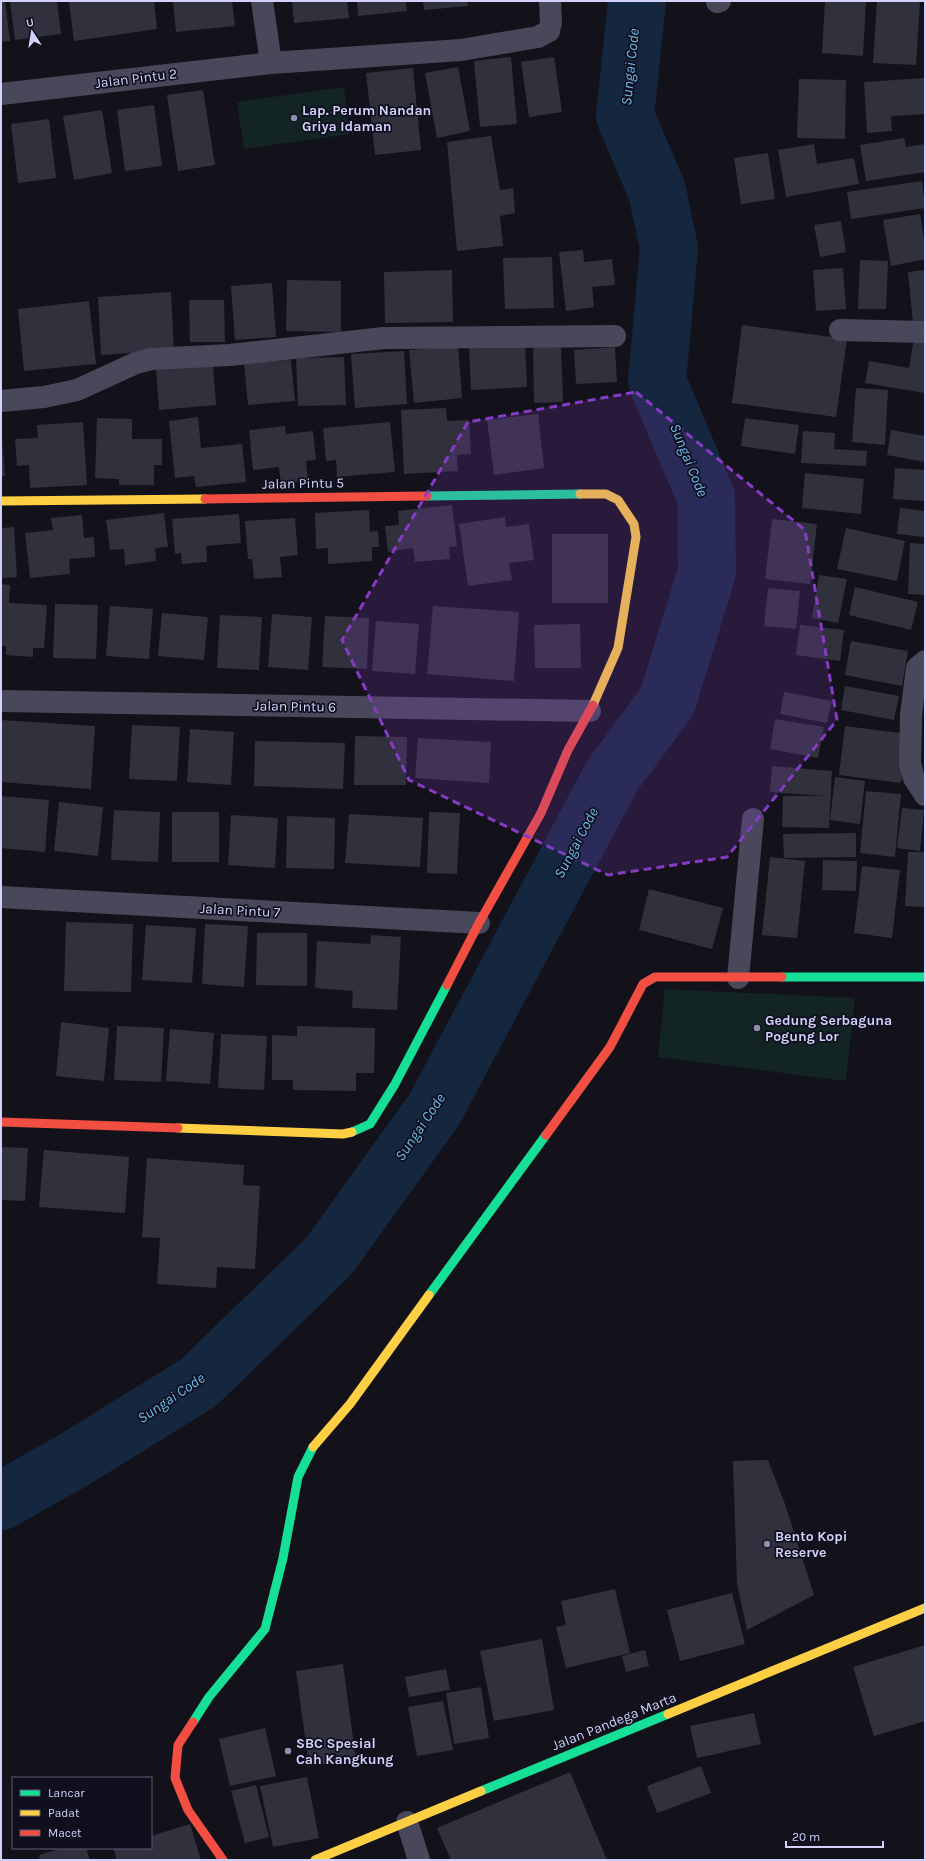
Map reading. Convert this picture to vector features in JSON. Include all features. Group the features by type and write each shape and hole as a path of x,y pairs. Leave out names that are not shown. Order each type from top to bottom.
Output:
{"street":[{"path":"262,1 271,63"},
{"name":"Jalan Pintu 2","path":"1,94 271,63 461,50 538,37 549,31 551,22 550,1"},
{"path":"840,330 925,332"},
{"path":"1,401 44,397 77,390 136,363 151,359 230,355 384,338 615,336"},
{"name":"Jalan Pintu 5","path":"1,501 606,494 618,500 634,524 636,537 618,648 590,711"},
{"path":"921,784 910,764 911,715 917,668 925,661"},
{"name":"Jalan Pintu 6","path":"1,700 590,711"},
{"path":"1,1122 343,1134 359,1130 370,1124 395,1084 479,923 541,813 568,750 590,711"},
{"path":"738,978 753,819"},
{"name":"Jalan Pintu 7","path":"1,897 479,923"},
{"path":"223,1860 188,1810 174,1778 178,1745 210,1697 266,1629 283,1558 298,1476 314,1446 350,1404 610,1048 643,984 655,977 925,977"},
{"name":"Jalan Pandega Marta","path":"315,1860 925,1608"},
{"path":"407,1822 418,1860"}],"highlighted area":[{"path":"636,392 805,530 837,720 727,857 608,875 409,780 342,640 468,422"}],"shaded area":[{"name":"Lap. Perum Nandan Griya Idaman","path":"344,87 350,134 244,149 237,102"},
{"name":"Gedung Serbaguna Pogung Lor","path":"665,989 855,998 846,1081 658,1057"}],"building":[{"path":"1,1 5,1 10,41 1,42"},
{"path":"10,1 57,1 61,34 15,40"},
{"path":"69,1 154,1 157,29 74,41"},
{"path":"173,1 232,1 235,26 176,32"},
{"path":"292,1 347,1 349,18 294,23"},
{"path":"357,1 406,1 407,11 358,16"},
{"path":"423,1 467,1 468,6 424,10"},
{"path":"825,1 866,1 863,56 822,53"},
{"path":"877,1 920,1 916,65 873,63"},
{"path":"511,57 517,124 480,127 474,61"},
{"path":"554,57 562,112 529,117 521,62"},
{"path":"458,67 470,131 437,138 425,73"},
{"path":"413,68 421,150 375,155 366,73"},
{"path":"925,78 925,114 891,116 892,131 867,133 864,82"},
{"path":"799,79 846,80 845,139 797,138"},
{"path":"203,90 215,165 178,171 167,95"},
{"path":"154,105 162,166 125,171 117,110"},
{"path":"102,110 112,173 74,180 63,116"},
{"path":"49,119 56,178 18,183 11,124"},
{"path":"491,136 500,190 513,188 515,213 500,216 503,246 457,251 447,142"},
{"path":"904,138 906,147 925,144 925,172 866,181 860,145"},
{"path":"814,144 817,164 854,158 859,184 786,197 778,150"},
{"path":"768,153 775,199 741,204 734,158"},
{"path":"922,181 925,208 851,219 847,192"},
{"path":"920,214 925,247 925,259 891,266 883,220"},
{"path":"841,221 846,252 820,257 814,225"},
{"path":"583,250 584,262 612,259 615,285 592,287 594,307 566,311 559,252"},
{"path":"552,257 554,308 505,309 503,258"},
{"path":"860,260 888,261 886,309 858,309"},
{"path":"843,268 846,309 816,311 813,270"},
{"path":"452,270 453,322 385,323 384,272"},
{"path":"925,270 925,322 913,323 908,272"},
{"path":"287,280 341,281 341,332 286,331"},
{"path":"272,283 276,337 235,340 231,286"},
{"path":"171,292 174,350 101,355 98,297"},
{"path":"189,300 224,300 225,342 190,342"},
{"path":"89,301 96,364 24,371 18,309"},
{"path":"742,325 847,339 836,417 732,403"},
{"path":"914,338 925,340 925,393 865,383 869,361 909,368"},
{"path":"561,343 563,402 534,403 533,344"},
{"path":"525,344 527,387 471,390 469,347"},
{"path":"458,346 462,398 414,403 409,350"},
{"path":"615,347 617,382 576,384 574,350"},
{"path":"404,351 407,404 355,408 351,354"},
{"path":"344,357 346,405 298,406 296,358"},
{"path":"291,360 295,401 248,405 244,363"},
{"path":"213,364 216,405 159,410 156,369"},
{"path":"856,388 888,390 885,445 852,442"},
{"path":"446,408 447,421 469,420 471,454 457,455 458,471 404,474 401,410"},
{"path":"538,414 544,468 494,475 487,420"},
{"path":"198,417 201,448 242,444 246,482 196,487 194,476 175,478 169,421"},
{"path":"97,418 132,419 132,439 162,439 162,465 154,465 154,485 119,485 119,479 95,478"},
{"path":"745,418 799,425 795,454 741,446"},
{"path":"83,422 87,485 30,488 29,465 17,466 15,439 38,438 37,425"},
{"path":"390,422 395,472 337,477 336,460 326,461 323,428"},
{"path":"1,426 5,476 1,477"},
{"path":"285,426 286,434 313,431 316,460 306,461 308,480 281,484 279,467 253,470 249,430"},
{"path":"891,430 925,436 925,462 887,455"},
{"path":"803,431 835,433 834,449 867,451 866,466 801,463"},
{"path":"895,468 925,470 925,501 893,499"},
{"path":"805,473 864,479 861,514 802,508"},
{"path":"452,505 457,546 449,547 450,559 415,562 413,548 388,552 385,526 399,525 398,511"},
{"path":"900,508 925,511 925,537 897,534"},
{"path":"369,510 370,532 378,531 379,547 372,547 372,561 328,564 328,548 316,549 315,513"},
{"path":"164,513 168,547 155,548 156,561 125,565 124,549 110,550 106,520"},
{"path":"239,514 241,543 206,546 207,562 182,564 181,553 175,554 172,519"},
{"path":"82,515 84,538 94,537 95,557 69,559 70,574 30,578 25,533 53,530 51,518"},
{"path":"505,517 506,527 529,524 534,560 509,563 512,580 468,586 459,524"},
{"path":"295,518 298,555 280,557 282,577 254,579 252,559 248,559 245,521"},
{"path":"772,519 817,524 810,584 765,579"},
{"path":"14,527 17,577 1,578 1,528"},
{"path":"846,528 905,541 897,581 837,569"},
{"path":"552,534 608,534 608,603 552,603"},
{"path":"910,543 925,544 925,595 908,594"},
{"path":"819,575 847,579 838,623 812,618"},
{"path":"1,584 10,585 9,603 47,605 44,648 33,648 33,657 6,655 6,646 1,646"},
{"path":"855,587 918,602 911,630 849,615"},
{"path":"768,588 800,591 796,629 764,626"},
{"path":"55,604 98,605 96,659 53,658"},
{"path":"110,606 153,609 149,659 106,656"},
{"path":"433,606 519,612 514,681 427,674"},
{"path":"162,613 208,617 204,660 158,656"},
{"path":"272,614 312,617 308,670 268,667"},
{"path":"220,615 262,617 259,670 217,668"},
{"path":"325,616 369,618 367,669 322,667"},
{"path":"376,621 419,624 415,674 372,671"},
{"path":"580,624 581,668 535,668 534,625"},
{"path":"800,625 844,630 840,661 796,655"},
{"path":"851,641 908,651 902,686 845,675"},
{"path":"845,686 899,696 894,720 841,710"},
{"path":"784,692 832,701 827,723 780,714"},
{"path":"775,719 824,727 818,758 770,749"},
{"path":"1,720 95,726 91,789 1,782"},
{"path":"132,725 180,727 177,781 129,779"},
{"path":"845,726 908,734 901,783 839,775"},
{"path":"190,729 234,732 231,785 187,782"},
{"path":"355,736 407,737 406,785 354,785"},
{"path":"418,738 491,742 489,783 415,778"},
{"path":"255,741 345,743 343,789 254,786"},
{"path":"772,766 832,771 829,828 782,827 783,796 825,796 770,792"},
{"path":"835,777 865,781 860,824 830,820"},
{"path":"866,791 901,794 895,857 860,853"},
{"path":"1,796 49,800 45,852 1,848"},
{"path":"59,802 103,807 98,856 54,851"},
{"path":"902,808 924,810 920,851 897,848"},
{"path":"114,810 160,812 158,862 111,860"},
{"path":"172,812 219,812 219,862 172,862"},
{"path":"429,812 460,813 457,874 427,873"},
{"path":"349,814 423,818 420,867 345,863"},
{"path":"231,815 278,818 275,868 228,865"},
{"path":"287,816 335,818 334,869 286,868"},
{"path":"856,833 856,857 784,858 783,834"},
{"path":"908,852 925,852 925,907 905,906"},
{"path":"770,857 805,861 797,938 762,935"},
{"path":"823,860 857,861 856,891 822,890"},
{"path":"862,866 900,870 892,938 854,933"},
{"path":"649,889 723,908 712,949 639,930"},
{"path":"66,922 133,924 131,992 64,991"},
{"path":"205,924 248,926 244,987 202,984"},
{"path":"146,925 196,928 192,983 142,980"},
{"path":"257,933 307,933 307,986 256,985"},
{"path":"371,935 401,937 397,1010 352,1008 353,991 315,988 317,941 370,944"},
{"path":"61,1022 109,1028 104,1081 56,1076"},
{"path":"117,1026 164,1028 161,1082 114,1080"},
{"path":"297,1026 375,1028 374,1073 356,1073 356,1091 293,1090 293,1080 272,1080 272,1035 297,1036"},
{"path":"170,1029 214,1033 210,1084 166,1081"},
{"path":"221,1034 267,1036 264,1090 218,1088"},
{"path":"1,1147 28,1148 25,1201 1,1200"},
{"path":"44,1150 129,1157 125,1213 39,1207"},
{"path":"147,1158 244,1165 243,1185 260,1186 255,1269 217,1267 216,1288 157,1284 160,1238 142,1237"},
{"name":"Bento Kopi Reserve","path":"768,1460 785,1504 814,1595 747,1630 737,1584 733,1461"},
{"path":"615,1589 630,1653 566,1668 556,1627 566,1625 561,1601"},
{"path":"732,1593 745,1644 680,1661 667,1610"},
{"path":"542,1639 554,1710 494,1721 480,1651"},
{"path":"925,1645 925,1721 874,1736 853,1667"},
{"path":"645,1650 649,1666 626,1672 622,1656"},
{"path":"343,1664 356,1760 309,1766 296,1671"},
{"path":"446,1669 450,1690 409,1697 405,1677"},
{"path":"481,1687 489,1738 454,1744 446,1693"},
{"path":"443,1701 453,1750 417,1756 408,1707"},
{"path":"754,1713 761,1744 697,1758 690,1726"},
{"path":"265,1728 276,1776 230,1786 219,1739"},
{"path":"701,1766 711,1793 657,1813 647,1786"},
{"path":"570,1772 607,1860 451,1860 437,1828"},
{"path":"307,1777 319,1838 273,1847 260,1786"},
{"path":"256,1785 269,1837 245,1843 231,1791"},
{"path":"190,1824 201,1860 117,1860 113,1849 152,1849 152,1836"},
{"path":"60,1849 86,1849 90,1860 40,1860 39,1855"}],"waterway":[{"name":"Sungai Code","path":"1,1501 72,1461 198,1383 329,1256 434,1110 612,776 667,702 707,572 706,497 657,381 669,248 657,191 625,116 637,1"}],"traffic: fast":[{"path":"427,496 580,494"},
{"path":"782,977 925,977"},
{"path":"352,1132 370,1124 395,1084 447,985"},
{"path":"429,1295 546,1135"},
{"path":"193,1722 209,1697 265,1629 283,1558 298,1477 313,1447"},
{"path":"481,1791 668,1714"}],"traffic: slow":[{"path":"580,494 606,494 618,500 634,524 636,537 618,648 593,705"},
{"path":"1,501 205,499"},
{"path":"178,1128 343,1134 352,1132"},
{"path":"313,1447 350,1404 429,1295"},
{"path":"668,1714 925,1608"},
{"path":"315,1860 481,1791"}],"traffic: jam":[{"path":"205,499 427,496"},
{"path":"447,985 479,923 541,813 568,750 593,705"},
{"path":"546,1135 610,1047 643,984 655,977 782,977"},
{"path":"1,1122 178,1128"},
{"path":"193,1722 178,1745 175,1778 188,1810 223,1860"}],"place":[{"name":"Lap. Perum Nandan Griya Idaman","path":"294,118"},
{"name":"Gedung Serbaguna Pogung Lor","path":"757,1028"},
{"name":"Bento Kopi Reserve","path":"767,1544"},
{"name":"SBC Spesial Cah Kangkung","path":"288,1751"}]}
